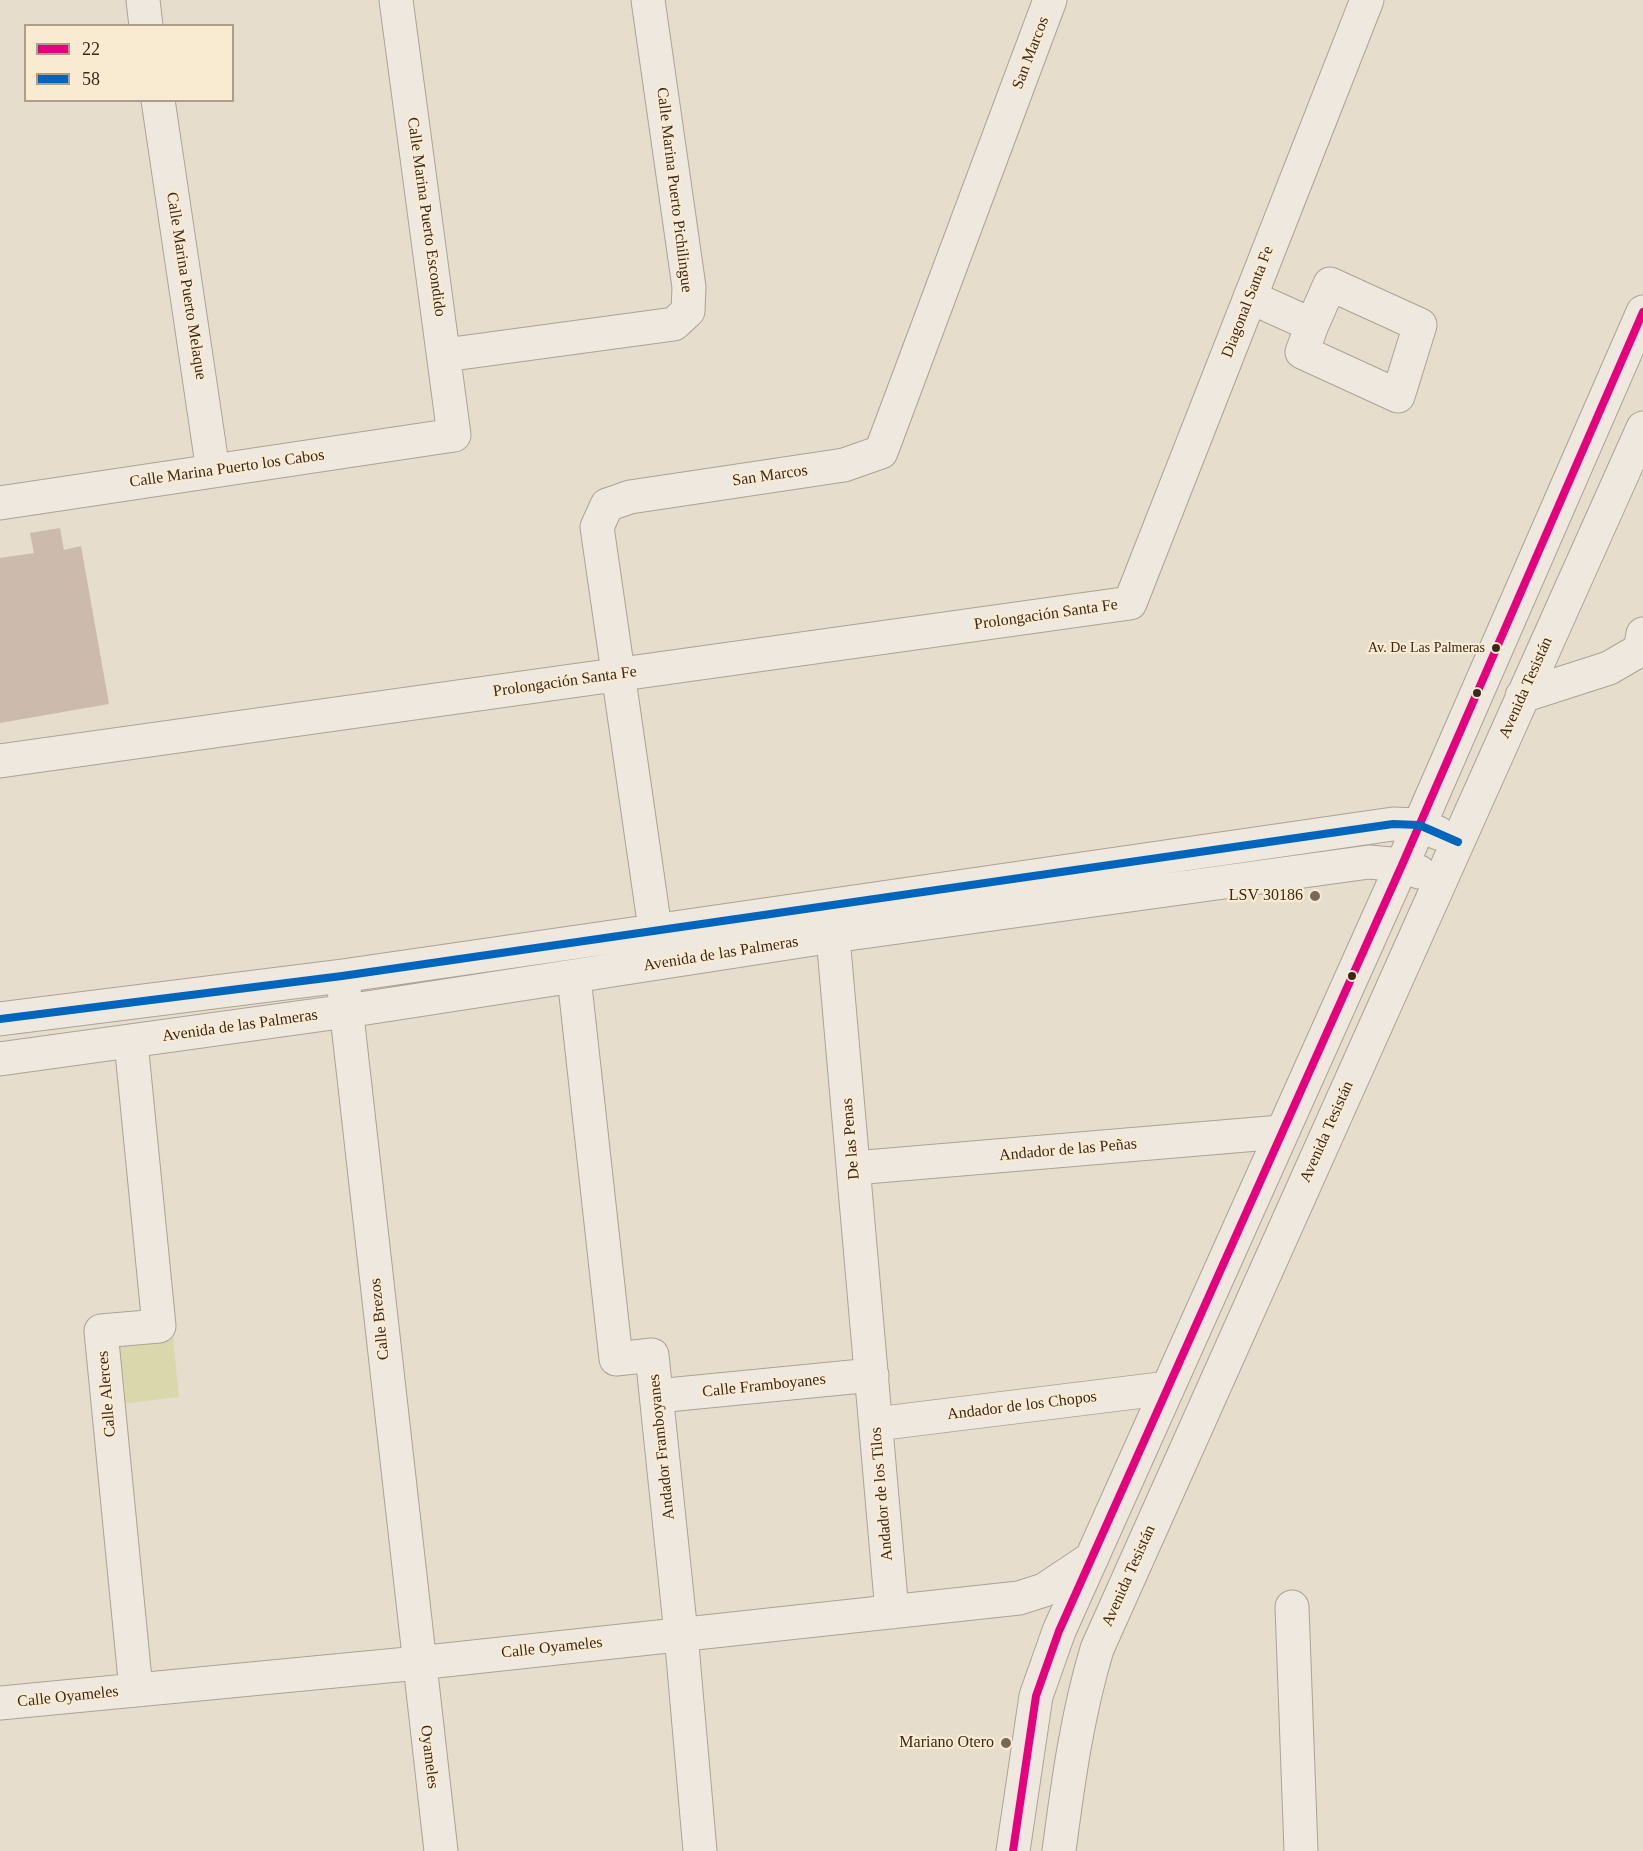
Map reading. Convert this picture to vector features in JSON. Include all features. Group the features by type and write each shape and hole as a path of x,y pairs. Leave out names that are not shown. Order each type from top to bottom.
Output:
{"street":[{"path":"143,0 147,24"},
{"name":"Calle Marina Puerto Escondido","path":"396,0 454,435"},
{"name":"Calle Marina Puerto Pichilingue","path":"445,355 674,324 688,310 689,287 648,0"},
{"name":"San Marcos","path":"655,929 597,527 608,505 630,496 844,465 881,452 1050,0"},
{"name":"Diagonal Santa Fe","path":"1130,603 1367,0"},
{"name":"Calle Marina Puerto Melaque","path":"158,102 213,471"},
{"path":"1250,297 1312,324"},
{"path":"1013,1851 1036,1696 1059,1631 1402,865 1643,312"},
{"name":"Avenida Tesistán","path":"1059,1851 1071,1755 1084,1694 1097,1649 1643,428"},
{"name":"Calle Marina Puerto los Cabos","path":"0,502 454,435"},
{"name":"Prolongación Santa Fe","path":"0,761 1130,603"},
{"path":"1522,696 1609,668 1640,650 1643,634"},
{"name":"Avenida de las Palmeras","path":"0,1019 342,976 830,903 1393,824 1419,825"},
{"path":"1419,825 1458,842"},
{"name":"Avenida de las Palmeras","path":"0,1059 347,1011 833,936 1369,862 1402,865 1440,880"},
{"name":"De las Penas","path":"830,903 872,1375"},
{"name":"Calle Brezos","path":"342,976 418,1663"},
{"name":"Andador Framboyanes","path":"574,977 616,1359 652,1355 681,1634 700,1851"},
{"name":"Calle Alerces","path":"131,1042 159,1326 101,1331 136,1690"},
{"name":"Andador de las Peñas","path":"854,1168 1281,1132"},
{"name":"Calle Framboyanes","path":"657,1396 872,1375"},
{"name":"Andador de los Tilos","path":"872,1375 892,1612"},
{"name":"Andador de los Chopos","path":"876,1424 1168,1388"},
{"name":"Calle Oyameles","path":"0,1703 418,1663 1031,1596 1092,1557"},
{"path":"1292,1607 1301,1851"},
{"name":"Oyameles","path":"418,1663 441,1851"}],"shaded area":[{"path":"171,1318 179,1397 104,1406 95,1326"}],"building":[{"path":"60,528 64,550 81,546 109,704 0,723 0,558 34,553 30,533"}],"transit line":[{"name":"22","path":"1013,1851 1036,1696 1059,1631 1402,865 1643,312"},
{"name":"58","path":"0,1019 342,976 1393,824 1419,825 1458,842"}],"place":[{"name":"Av. De Las Palmeras","path":"1496,648"},
{"name":"LSV 30186","path":"1315,896"},
{"name":"Mariano Otero","path":"1006,1743"}]}
